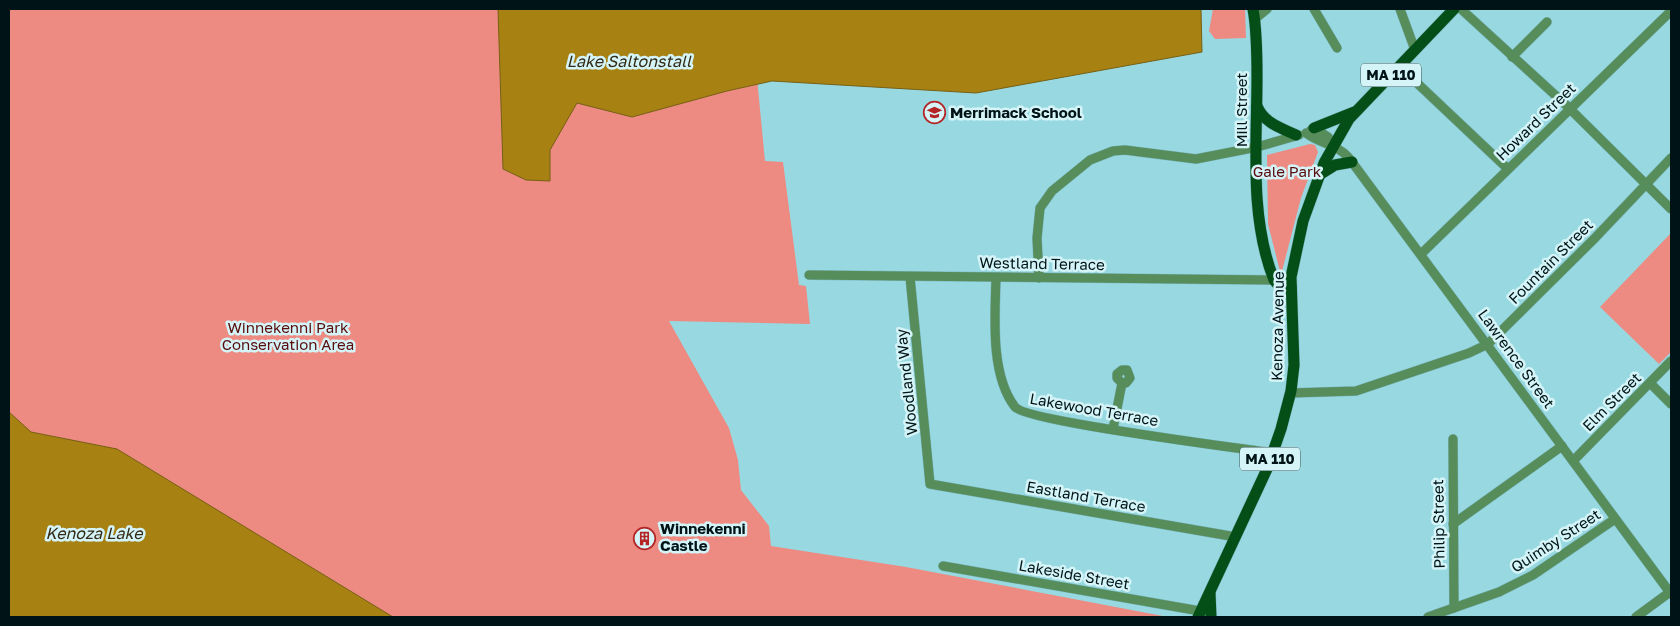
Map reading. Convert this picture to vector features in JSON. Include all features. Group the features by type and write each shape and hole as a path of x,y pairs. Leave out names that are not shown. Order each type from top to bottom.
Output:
{"main road":[{"name":"Kenoza Avenue","path":"1199,614 1236,537 1272,453 1291,393 1294,366 1291,288 1303,220 1319,175 1333,145 1355,112 1454,9"},
{"name":"Mill Street","path":"1254,14 1261,237 1274,280"},
{"path":"1257,106 1260,114 1268,122 1306,132 1355,112"},
{"path":"1319,175 1335,165 1352,162"},
{"path":"1274,280 1278,286 1291,288"},
{"path":"1210,591 1211,617"}],"street":[{"path":"1254,14 1267,9"},
{"path":"1314,9 1337,48"},
{"path":"1400,9 1415,50"},
{"path":"1461,9 1569,109 1671,209"},
{"name":"Howard Street","path":"1421,254 1671,11"},
{"path":"1512,56 1546,22"},
{"path":"1399,66 1508,169"},
{"path":"1039,278 1037,238 1040,208 1052,191 1090,160 1113,151 1196,159 1257,147 1306,132"},
{"name":"Lawrence Street","path":"1306,132 1328,136 1333,145 1342,150 1352,162 1671,593"},
{"name":"Fountain Street","path":"1291,393 1356,391 1469,354 1488,344 1594,239 1671,158"},
{"name":"Westland Terrace","path":"809,275 1274,280"},
{"name":"Woodland Way","path":"910,277 930,484"},
{"name":"Lakewood Terrace","path":"996,278 999,373 1016,408 1026,414 1272,453"},
{"name":"Elm Street","path":"1572,461 1671,361"},
{"path":"1113,429 1122,383"},
{"path":"1650,383 1671,404"},
{"name":"Philip Street","path":"1453,439 1454,608"},
{"path":"1453,524 1562,446"},
{"name":"Eastland Terrace","path":"930,484 1236,537"},
{"name":"Quimby Street","path":"1428,617 1499,592 1533,575 1615,519"},
{"name":"Lakeside Street","path":"942,566 1199,614"},
{"path":"1636,617 1671,593"}],"green space":[{"name":"Winnekenni Park Conservation Area","path":"9,9 502,9 546,144 575,95 757,78 765,161 783,162 799,285 806,286 810,324 669,321 729,428 738,460 741,490 769,526 771,546 906,567 1168,617 9,617"},
{"path":"1213,9 1245,9 1246,38 1215,39 1209,31"},
{"name":"Gale Park","path":"1310,144 1315,145 1318,152 1301,198 1281,275 1268,224 1267,155"},
{"path":"1671,233 1671,352 1659,364 1600,307"}],"water":[{"name":"Lake Saltonstall","path":"498,9 1201,9 1202,52 976,93 772,81 727,91 632,117 577,103 550,150 550,181 526,180 503,169"},
{"name":"Kenoza Lake","path":"9,412 31,432 117,449 393,617 9,617"}],"place":[{"name":"Merrimack School","path":"934,113"},
{"name":"Winnekenni Castle","path":"644,538"}]}
